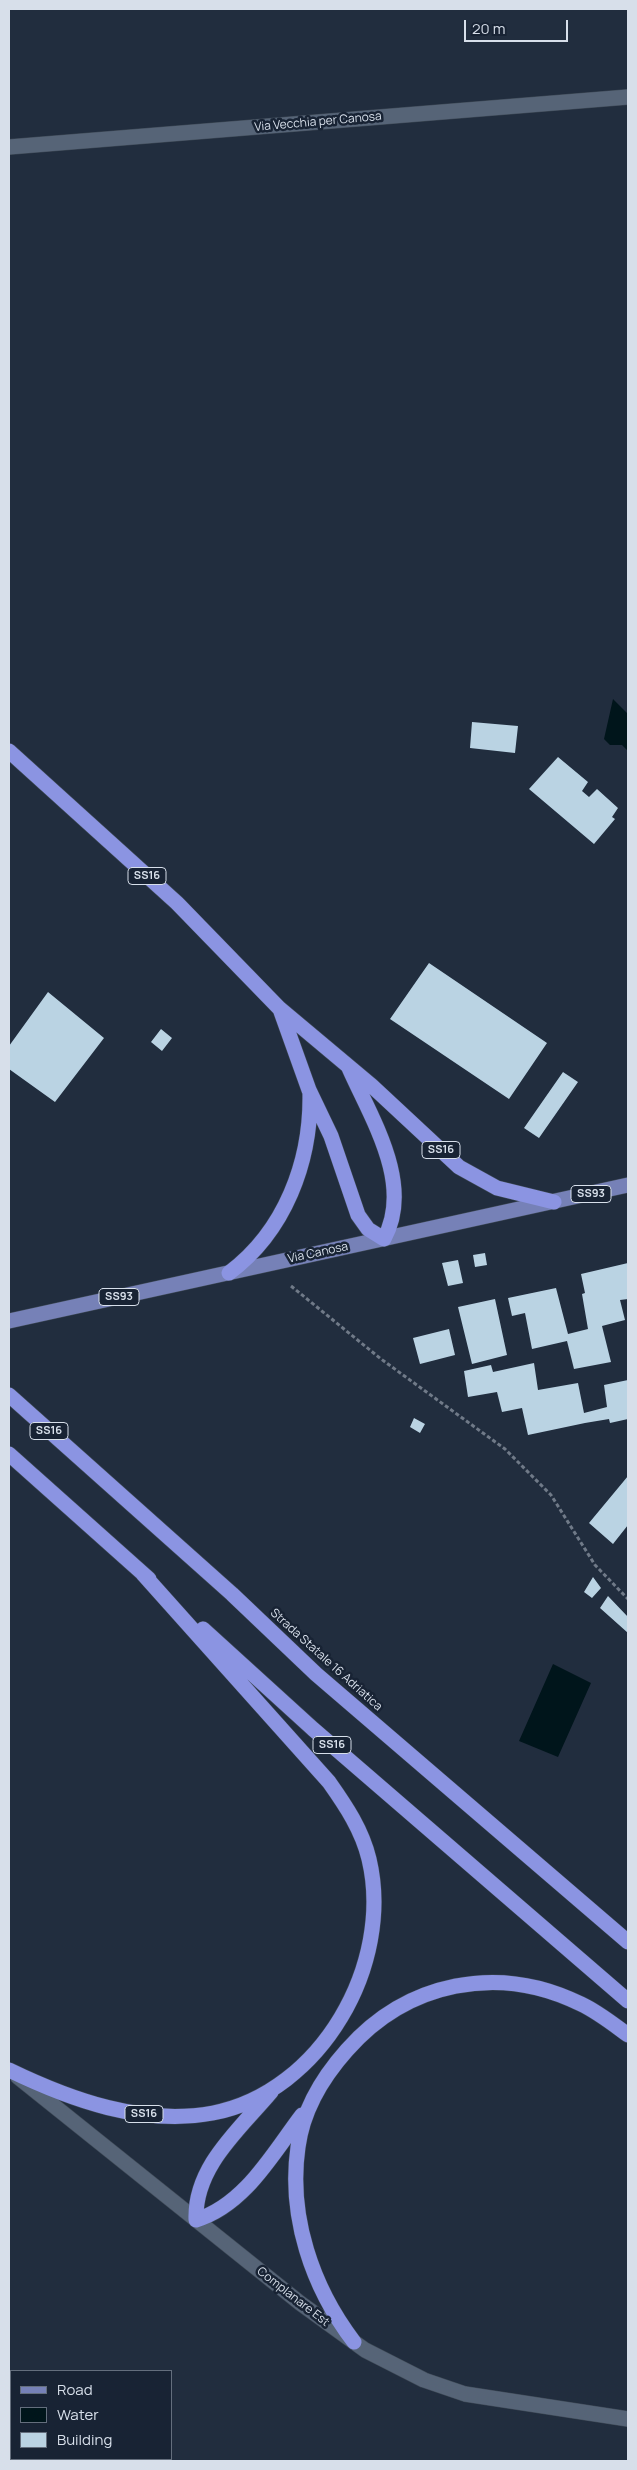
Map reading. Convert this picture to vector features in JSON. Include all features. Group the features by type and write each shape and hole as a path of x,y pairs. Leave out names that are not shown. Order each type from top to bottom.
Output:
{"highway":[{"name":"SS16","path":"9,751 170,897 279,1008 347,1064 468,1174 509,1192 554,1202"},
{"name":"SS16","path":"279,1008 309,1090 331,1136 358,1215 368,1229 384,1238 394,1212 391,1173 383,1145 347,1064"},
{"name":"SS16","path":"229,1273 260,1244 284,1207 300,1169 307,1144 310,1122 309,1090"},
{"name":"Strada Statale 16 Adriatica","path":"9,1395 232,1594 316,1674 628,1942"},
{"name":"SS16","path":"9,1454 321,1736 628,2001"},
{"name":"SS16","path":"143,1574 329,1782 356,1825 369,1860 373,1891 372,1923 368,1953 358,1986 343,2015 328,2036 300,2066 279,2084 206,2170 197,2196 196,2220"},
{"path":"196,2220 222,2209 239,2196 309,2105 331,2069 372,2024 401,2004 445,1987 493,1983 517,1985 551,1992 583,2005 628,2035"},
{"name":"SS16","path":"9,2070 61,2093 97,2104 133,2113 173,2117 194,2116 228,2109 255,2098 279,2084"},
{"path":"309,2105 298,2145 296,2169 296,2197 302,2232 311,2264 324,2293 354,2342"}],"main road":[{"name":"Via Canosa","path":"9,1321 628,1186"}],"street":[{"name":"Via Vecchia per Canosa","path":"9,147 628,97"},
{"name":"Complanare Est","path":"9,2070 300,2303 354,2342 424,2380 465,2394 628,2418"}],"path":[{"path":"265,1264 381,1359 505,1448 551,1495 595,1565 628,1599"}],"water":[{"path":"613,699 628,714 628,751 622,745 610,745 604,739"},
{"path":"553,1664 591,1683 558,1757 519,1741"}],"building":[{"path":"472,722 518,726 515,753 470,748"},
{"path":"558,757 588,782 582,791 589,797 597,789 618,808 612,817 615,819 594,844 529,789"},
{"path":"429,963 547,1043 509,1099 390,1019"},
{"path":"48,992 104,1038 55,1102 9,1069 9,1046"},
{"path":"161,1029 172,1038 162,1051 151,1042"},
{"path":"563,1072 578,1082 539,1138 524,1128"},
{"path":"485,1253 487,1265 475,1267 473,1255"},
{"path":"458,1260 463,1283 448,1286 442,1263"},
{"path":"628,1263 628,1299 620,1300 625,1320 602,1326 611,1362 574,1369 567,1341 532,1349 525,1313 512,1316 508,1298 556,1288 568,1334 588,1329 582,1294 585,1293 581,1274"},
{"path":"495,1299 507,1355 472,1364 458,1307"},
{"path":"449,1329 455,1355 420,1364 413,1338"},
{"path":"534,1363 538,1390 578,1383 584,1413 607,1407 604,1385 628,1380 628,1419 610,1423 609,1419 528,1435 522,1408 502,1412 497,1392 468,1397 464,1371 491,1365 493,1372"},
{"path":"414,1418 425,1424 420,1433 410,1427"},
{"path":"628,1476 628,1525 613,1544 589,1523"},
{"path":"593,1577 601,1588 592,1598 584,1592"},
{"path":"608,1596 628,1617 628,1633 600,1608"}]}
